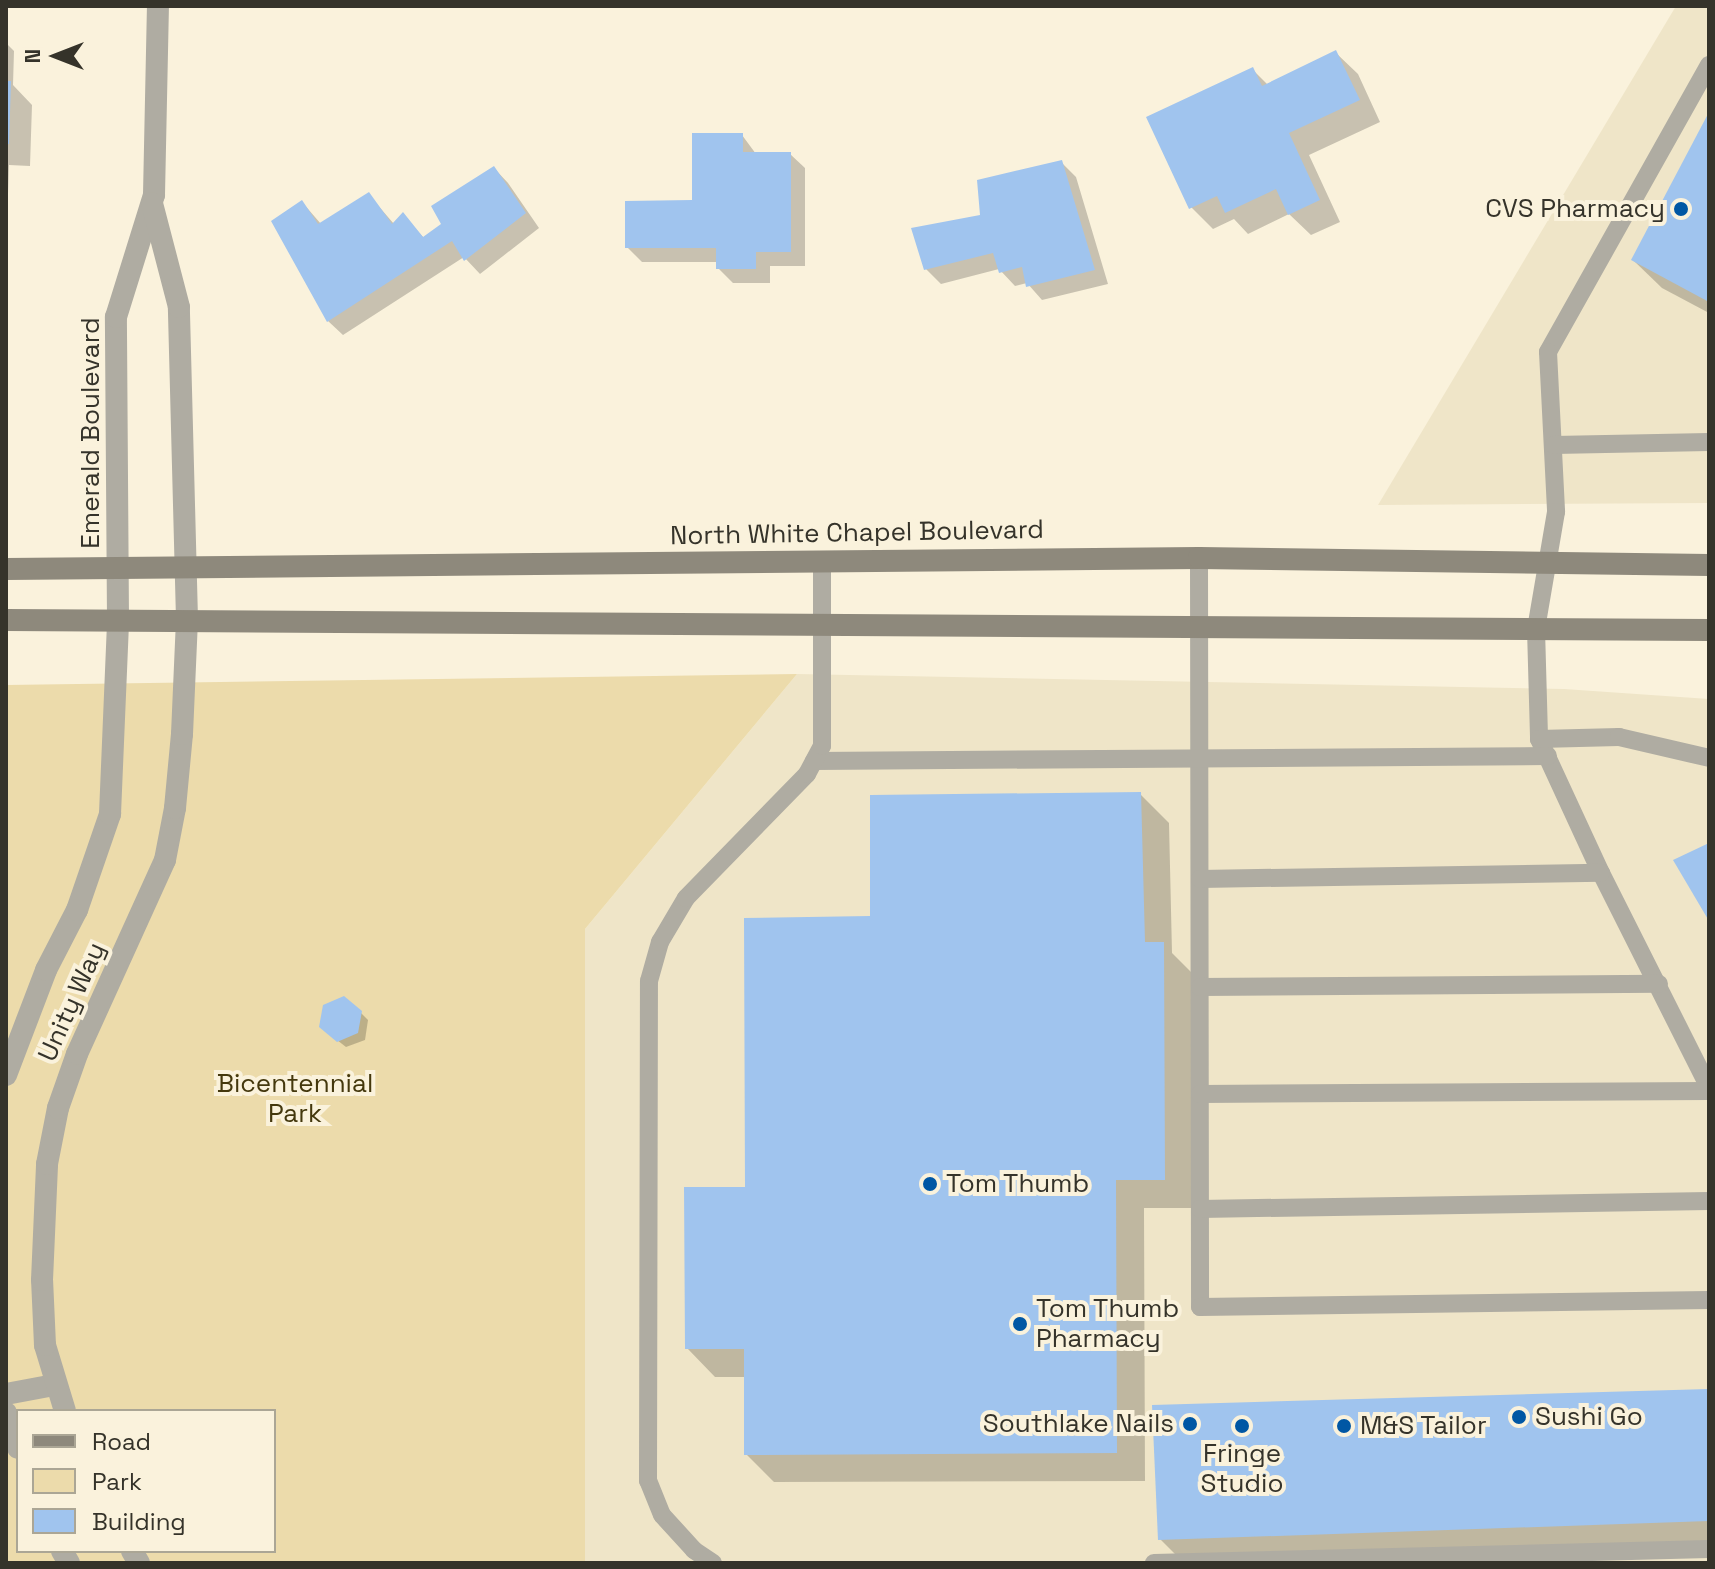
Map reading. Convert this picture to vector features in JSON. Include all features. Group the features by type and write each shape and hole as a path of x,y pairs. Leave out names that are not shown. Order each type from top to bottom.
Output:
{"main road":[{"name":"North White Chapel Boulevard","path":"6,569 1199,558 1709,565"},
{"path":"6,620 187,619 821,628 1709,630"}],"street":[{"name":"Emerald Boulevard","path":"118,620 116,317 152,203 158,6"},
{"name":"Emerald Boulevard","path":"152,203 179,307 187,619"},
{"name":"Unity Way","path":"64,1409 54,1385 45,1345 42,1280 47,1164 58,1108 77,1054 165,860 175,808 187,619"},
{"name":"Unity Way","path":"6,1075 46,970 91,873 110,814 118,620"},
{"path":"6,1394 54,1385"},
{"path":"6,1413 16,1442"}],"lane":[{"path":"1200,1094 1709,1090 1659,984 1601,873 1539,739 1536,629 1556,512 1548,352 1709,65"},
{"path":"1554,445 1709,442"},
{"path":"1199,558 1200,1307 1709,1300"},
{"path":"713,1563 694,1550 662,1515 648,1481 649,981 660,942 686,898 807,774 822,746 822,562"},
{"path":"1539,739 1619,737 1709,758"},
{"path":"814,761 1548,756"},
{"path":"1200,879 1601,873"},
{"path":"1200,987 1659,984"},
{"path":"1200,1209 1709,1201"},
{"path":"1154,1563 1709,1549"}],"shaded area":[{"path":"1676,6 1709,6 1709,503 1378,505"},
{"path":"797,674 1564,689 1709,699 1709,1563 585,1563 585,929"}],"green space":[{"name":"Bicentennial Park","path":"797,674 585,929 585,1563 6,1563 6,685"}],"building":[{"path":"1336,50 1360,100 1289,133 1320,200 1288,215 1276,189 1225,213 1217,196 1189,209 1146,117 1253,67 1262,86"},
{"path":"6,81 11,81 9,144 6,144"},
{"path":"1709,112 1709,302 1631,260"},
{"path":"692,133 743,133 743,152 791,152 791,252 756,252 756,269 716,269 716,248 625,248 625,201 692,200"},
{"path":"1062,160 1095,270 1026,287 1022,267 999,273 993,253 924,270 911,228 980,215 977,180"},
{"path":"494,166 526,213 464,261 452,241 327,322 271,221 302,200 318,224 369,192 392,224 403,212 423,237 441,224 431,206"},
{"name":"Tom Thumb","path":"1141,792 1145,942 1164,942 1165,1180 1116,1180 1117,1453 744,1455 744,1349 685,1349 684,1187 745,1187 744,918 870,916 870,795"},
{"path":"1709,843 1709,921 1673,860"},
{"path":"344,996 362,1011 358,1033 337,1042 319,1027 323,1005"},
{"path":"1709,1389 1709,1521 1158,1540 1152,1405"}],"place":[{"name":"CVS Pharmacy","path":"1681,209"},
{"name":"Tom Thumb","path":"930,1184"},
{"name":"Tom Thumb Pharmacy","path":"1020,1324"},
{"name":"Sushi Go","path":"1519,1417"},
{"name":"Southlake Nails","path":"1190,1424"},
{"name":"Fringe Studio","path":"1242,1426"},
{"name":"M&S Tailor","path":"1344,1426"}]}
